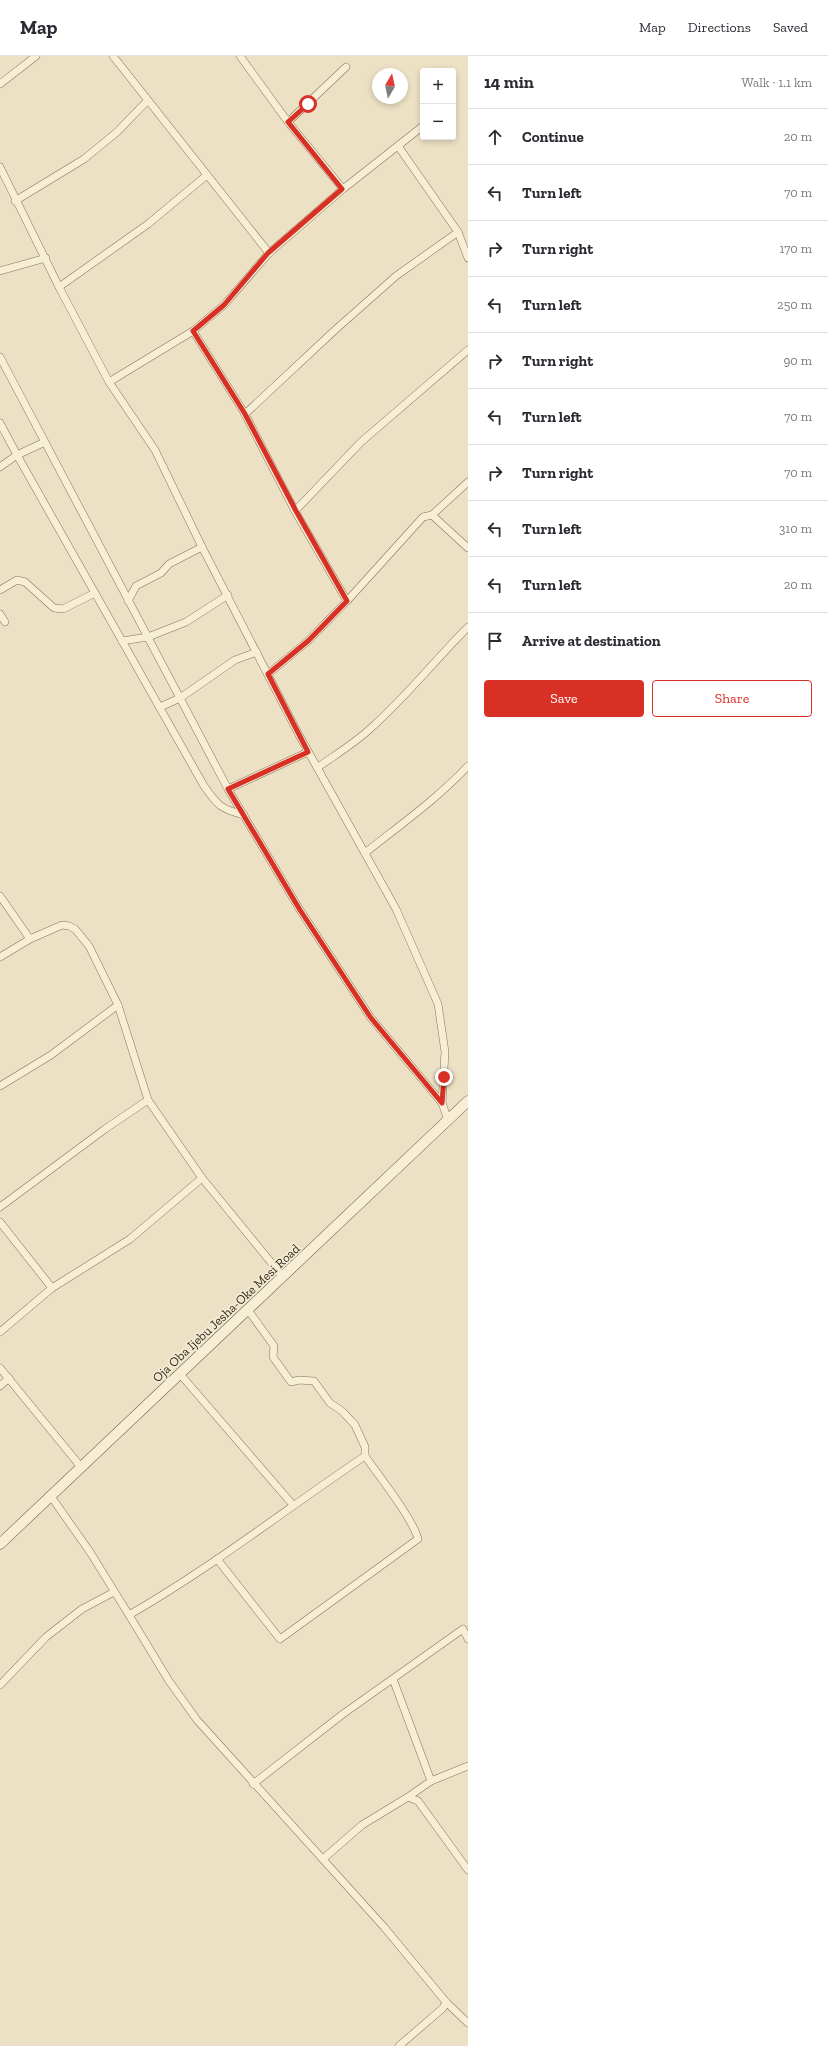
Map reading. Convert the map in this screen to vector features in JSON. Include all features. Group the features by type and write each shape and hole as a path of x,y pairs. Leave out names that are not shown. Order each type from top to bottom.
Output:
{"main road":[{"name":"Oja Oba Ijebu Jesha-Oke Mesi Road","path":"0,1544 50,1495 448,1120 467,1104"}],"street":[{"path":"0,84 36,56"},
{"path":"113,56 268,253"},
{"path":"240,56 288,122 342,189"},
{"path":"288,122 346,67"},
{"path":"16,201 84,159 117,132 147,101"},
{"path":"109,382 193,331 224,305 268,253 342,189 420,128"},
{"path":"398,146 458,232 468,258"},
{"path":"0,167 59,287 109,382 155,450 202,547 308,752 396,909 438,1004 446,1052 442,1103"},
{"path":"59,287 148,224 207,175"},
{"path":"245,414 335,330 396,276 458,232"},
{"path":"0,271 46,258"},
{"path":"193,331 245,414 296,511 347,601"},
{"path":"296,511 361,442 468,350"},
{"path":"0,357 228,789 300,910 371,1018 442,1103 448,1120"},
{"path":"0,423 122,641 213,799 225,810 244,815"},
{"path":"0,467 17,455 45,442"},
{"path":"268,674 308,641 347,601 423,517 432,515 468,482"},
{"path":"432,515 468,548"},
{"path":"128,600 136,586 161,573 169,564 202,547"},
{"path":"0,590 17,580 25,582 48,605 58,609 63,609 95,593"},
{"path":"122,641 148,637 186,622 228,595"},
{"path":"0,614 4,622"},
{"path":"318,768 370,729 409,691 432,664 468,627"},
{"path":"160,707 180,698 235,660 257,652"},
{"path":"228,789 308,752"},
{"path":"365,853 424,806 468,766"},
{"path":"0,896 30,939"},
{"path":"0,957 30,939 62,925 76,929 89,946 118,1005 148,1100 202,1178 283,1276"},
{"path":"0,1086 51,1055 118,1005"},
{"path":"0,1207 105,1129 148,1100"},
{"path":"0,1332 52,1288 130,1239 202,1178"},
{"path":"0,1222 52,1288"},
{"path":"217,1559 280,1639 418,1539 410,1521 365,1456 366,1447 355,1425 342,1411 330,1403 314,1381 300,1380 291,1382 273,1358 274,1346 248,1310"},
{"path":"0,1368 81,1467"},
{"path":"180,1374 293,1505"},
{"path":"0,1386 9,1378"},
{"path":"129,1615 175,1589 217,1559 256,1534 293,1505 365,1456"},
{"path":"50,1495 90,1552 169,1681 197,1720 253,1784 384,1927 446,2002 468,2023"},
{"path":"0,1685 46,1637 82,1609 114,1592"},
{"path":"253,1784 463,1628 468,1638"},
{"path":"393,1679 432,1781"},
{"path":"323,1860 362,1825 432,1781 468,1766"},
{"path":"408,1797 418,1801 468,1870"},
{"path":"399,2046 443,2008 446,2002"}],"route":[{"path":"308,104 288,122 342,189 268,253 224,305 193,331 218,368 245,414 296,511 347,601 308,641 268,674 308,752 228,789 300,910 371,1018 442,1103 444,1077"}]}
